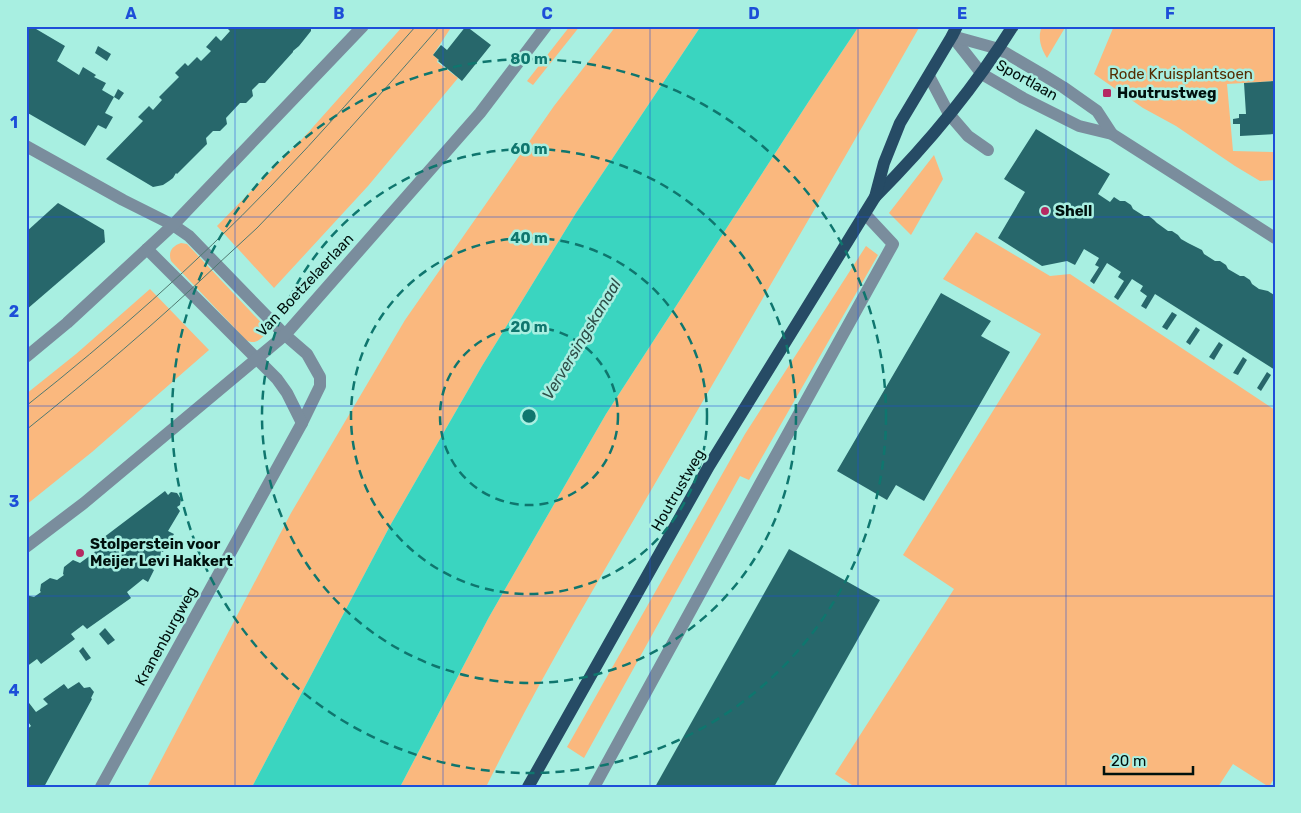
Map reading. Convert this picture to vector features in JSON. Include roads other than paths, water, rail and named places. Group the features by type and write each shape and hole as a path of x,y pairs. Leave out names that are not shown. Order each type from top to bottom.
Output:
{"main road":[{"name":"Houtrustweg","path":"528,787 709,466 875,197 902,170 982,74 1013,26"},
{"name":"Houtrustweg","path":"875,197 884,162 900,123 955,31"}],"street":[{"path":"26,357 67,323 173,225 363,26"},
{"name":"Van Boetzelaerlaan","path":"26,547 84,502 285,335 480,113 546,26"},
{"name":"Sportlaan","path":"955,31 999,49 1063,87 1097,111 1112,134"},
{"name":"Sportlaan","path":"955,31 982,74 1023,98 1079,126 1112,134 1275,238"},
{"path":"929,76 949,114 968,136 988,150"},
{"name":"Kranenburgweg","path":"26,146 123,200 173,225 189,236 285,335 307,354 320,377 320,386 302,423 101,787"},
{"path":"594,787 893,244 865,214"},
{"path":"148,249 277,379 287,393 302,423"}],"water":[{"name":"Verversingskanaal","path":"701,26 859,26 606,414 489,617 400,787 252,787 391,524 482,366 576,213"}],"tram line":[{"path":"26,406 90,354 213,244 290,166 416,26"},
{"path":"26,430 148,328 257,228 304,179 440,26"}],"place":[{"name":"Houtrustweg","path":"1107,93"},
{"name":"Shell","path":"1045,211"},
{"name":"Stolperstein voor Meijer Levi Hakkert","path":"80,553"}],"park label":[{"name":"Rode Kruisplantsoen","path":"1181,74"}]}
